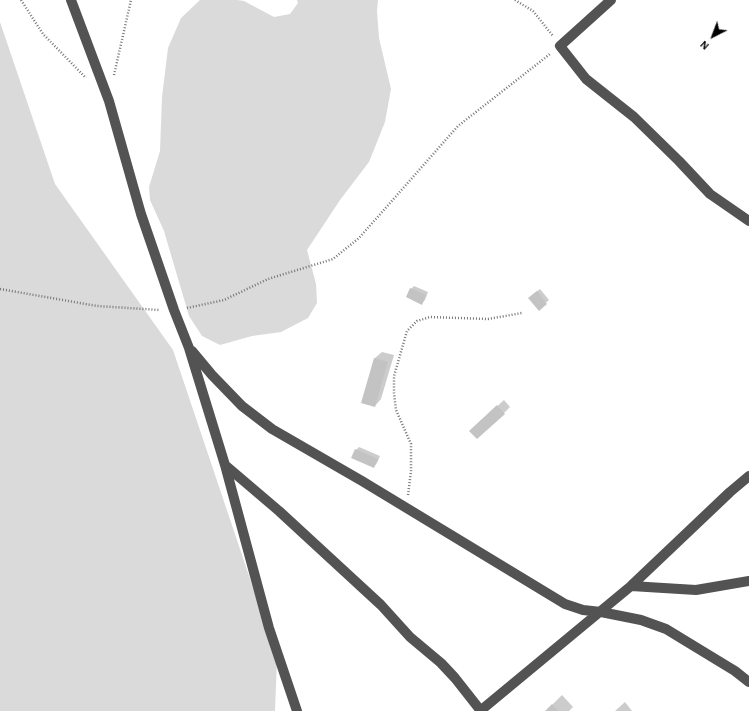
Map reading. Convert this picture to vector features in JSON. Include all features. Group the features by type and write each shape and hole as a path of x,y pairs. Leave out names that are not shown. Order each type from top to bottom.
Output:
{"street":[{"path":"71,0 108,101 141,214 174,310 189,348 225,465 269,628 297,711"},
{"path":"611,0 560,46 586,79 634,118 679,161 710,194 749,221"},
{"path":"189,348 212,375 242,406 272,429 410,510 565,604 583,610 641,620 666,629 735,671 749,682"},
{"path":"225,465 284,516 381,605 410,637 441,663 481,711 631,586 730,492 749,476"},
{"path":"631,586 696,590 749,581"}],"path":[{"path":"21,0 43,34 87,79"},
{"path":"114,79 131,0"},
{"path":"0,289 97,306 174,310 224,300 268,279 333,259 359,238 458,126 560,46 533,11 515,0"},
{"path":"410,510 408,494 412,471 411,444 396,410 394,392 394,376 407,331 417,321 430,317 488,319 522,312"}],"shaded area":[{"path":"200,0 244,1 274,17 290,14 298,3 297,0 378,0 377,11 379,38 391,89 385,122 369,162 340,200 307,250 316,284 317,303 308,318 281,332 252,336 220,345 202,336 189,316 164,231 150,200 149,187 160,151 162,97 168,48 181,18"},
{"path":"0,22 55,184 173,350 277,659 275,711 0,711"}],"building":[{"path":"410,288 426,295 422,305 406,297"},
{"path":"537,291 547,304 539,311 528,298"},
{"path":"374,358 388,362 375,407 361,403"},
{"path":"497,405 505,414 477,439 469,431"},
{"path":"355,449 378,459 374,468 351,458"},
{"path":"552,704 558,711 545,711"}]}
